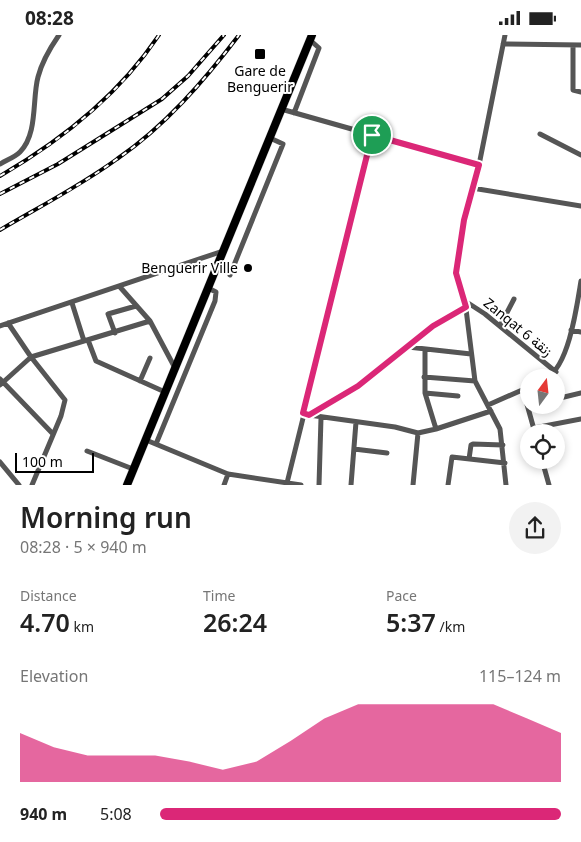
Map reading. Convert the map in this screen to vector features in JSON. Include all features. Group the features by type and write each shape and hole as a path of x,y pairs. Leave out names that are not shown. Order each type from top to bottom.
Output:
{"main road":[{"path":"126,485 311,37"}],"street":[{"path":"0,164 16,155 24,146 31,126 34,94 40,67 59,35"},
{"path":"505,35 479,165 460,243 456,273 465,301 475,381 500,429 506,485"},
{"path":"294,113 319,48 311,37"},
{"path":"503,44 581,45"},
{"path":"573,45 574,90 581,92"},
{"path":"281,109 479,165"},
{"path":"540,134 581,155"},
{"path":"287,483 372,135"},
{"path":"230,275 283,144 270,138"},
{"path":"472,189 581,206"},
{"path":"0,326 224,251"},
{"path":"557,369 579,304 581,281"},
{"path":"120,287 150,321 175,368"},
{"path":"156,444 215,301 216,292 208,288"},
{"path":"500,326 514,299"},
{"name":"Zanqat 6 زنقة","path":"465,301 500,326 552,369"},
{"path":"72,303 86,341 96,361 165,392"},
{"path":"115,333 108,314 136,306"},
{"path":"309,415 358,386 433,326 466,307"},
{"path":"53,434 1,382 31,357 150,321"},
{"path":"8,323 31,357 65,400 62,416 32,485"},
{"path":"571,330 581,332"},
{"path":"408,347 425,351 471,354"},
{"path":"425,351 425,393 436,429"},
{"path":"140,381 150,358"},
{"path":"424,377 475,381"},
{"path":"303,413 322,418 418,433 436,429 489,408 520,391"},
{"path":"425,393 458,396"},
{"path":"565,397 581,393"},
{"path":"319,485 322,418"},
{"path":"560,424 581,419"},
{"path":"351,485 356,422"},
{"path":"413,485 418,433"},
{"path":"146,440 228,474 301,485"},
{"path":"469,459 471,445 473,444 503,445"},
{"path":"354,449 387,453"},
{"path":"87,451 133,469"},
{"path":"448,485 452,457 505,463"},
{"path":"0,461 19,485"},
{"path":"545,469 549,485"},
{"path":"224,485 228,474"}],"railway":[{"path":"0,176 45,147 88,115 126,77 159,35"},
{"path":"0,194 58,164 162,99 188,76 224,35"},
{"path":"0,230 89,178 135,146 183,102 239,35"}],"place":[{"name":"Gare de Benguerir","path":"260,54"},
{"name":"Benguerir Ville","path":"248,268"}],"route":[{"path":"372,135 479,165 464,220 456,273 466,307 433,326 358,386 309,415 303,413 372,135"}]}
